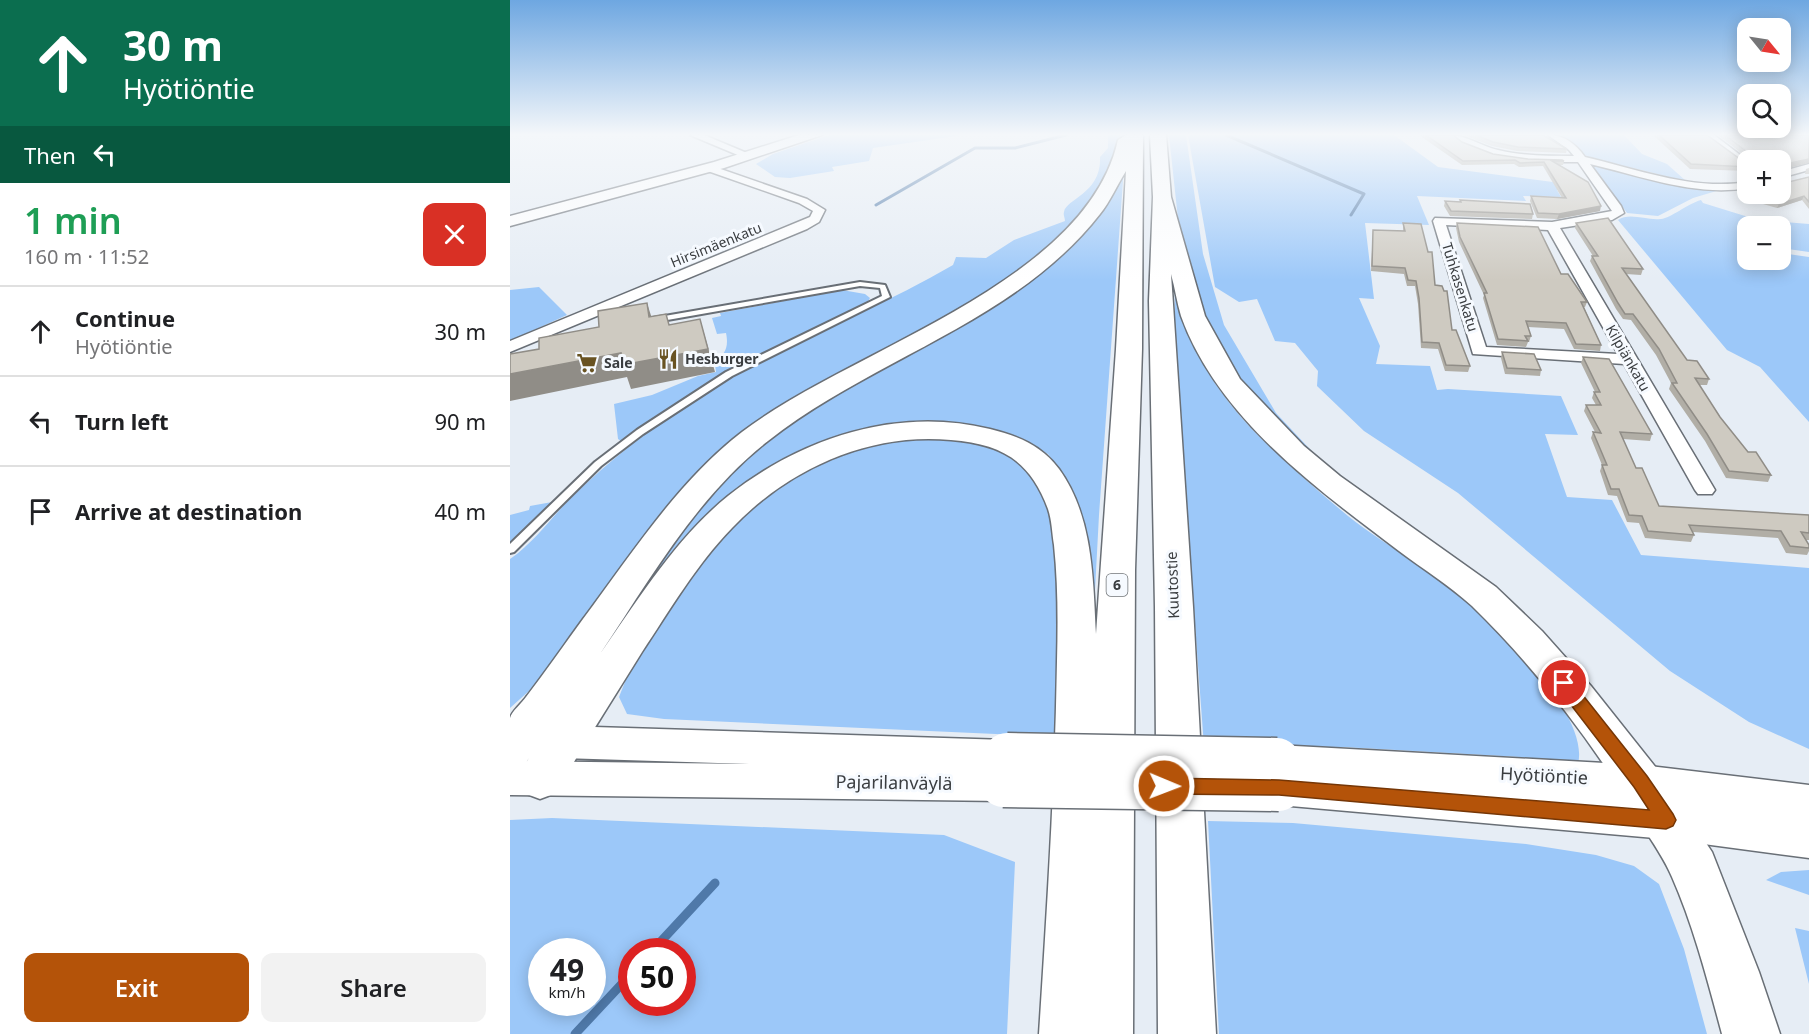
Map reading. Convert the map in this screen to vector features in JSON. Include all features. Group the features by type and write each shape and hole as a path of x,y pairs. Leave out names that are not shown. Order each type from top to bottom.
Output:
{"highway":[{"path":"517,759 672,523 714,475 750,440 810,399 981,304 1049,256 1094,210 1110,183"},
{"name":"6","path":"1104,1034 1117,570 1129,349 1134,183"},
{"name":"Kuutostie","path":"1161,183 1161,301 1187,1034"},
{"path":"1162,197 1193,316 1230,384 1293,452 1329,483 1483,596 1528,641 1576,697 1653,801 1694,868 1732,972 1751,1034"},
{"path":"562,742 658,599 700,545 735,506 762,485 798,462 825,450 859,438 900,431 943,429 983,435 1018,447 1047,471 1066,512 1075,572 1078,681 1076,815 1068,1034"}],"main road":[{"path":"510,221 652,183"},
{"name":"Pajarilanväylä","path":"517,759 562,742 1005,770"},
{"name":"Pajarilanväylä","path":"517,759 1278,774"},
{"name":"Hyötiöntie","path":"1278,774 1653,801 1809,803"},
{"name":"Hyötiöntie","path":"1653,801 1809,839"}],"street":[{"name":"Hirsimäenkatu","path":"510,347 803,226 815,219 819,210 803,201 752,183"},
{"path":"1552,226 1618,213 1617,208 1599,183"},
{"path":"1695,183 1737,186"},
{"name":"Tuhkasenkatu","path":"1552,226 1439,221 1479,351 1629,359"},
{"name":"Kilpiänkatu","path":"1552,226 1705,490"}],"lane":[{"path":"510,550 598,464 665,415 729,374 886,297 883,286 860,284 643,322"},
{"path":"540,335 565,336"}],"shaded area":[{"path":"1093,183 1102,183 1079,215 1057,238 1009,278 927,328 822,381 721,449 663,513 529,691 510,708 510,559 601,470 687,404 752,366 920,283 953,265 956,257 986,258 1014,240 1065,221 1066,207"},
{"path":"1110,183 1123,183 1092,647 1082,529 1072,488 1048,454 1020,439 951,424 787,459 574,697 598,644 703,499 771,433 1033,276"},
{"path":"1174,183 1193,183 1203,254 1224,325 1276,413 1335,476 1276,424 1235,375 1208,326 1181,247"},
{"path":"1197,183 1576,185 1579,191 1557,190 1561,197 1523,196 1526,201 1417,196 1429,225 1365,223 1374,299 1359,298 1380,346 1376,364 1430,366 1437,390 1561,396 1578,435 1545,434 1567,497 1612,500 1641,555 1809,568 1809,749 1749,722 1670,671 1458,493 1364,431 1317,386 1318,371 1295,343 1275,341 1257,299 1239,302 1215,287"},
{"path":"1605,183 1694,183 1723,189 1693,198 1658,216 1627,213"},
{"path":"1701,200 1703,203 1745,216 1737,216 1737,270 1791,270 1791,254 1809,257 1809,422 1760,367 1727,350 1618,220 1628,217 1665,218"},
{"path":"1791,223 1809,224 1809,252 1791,249"},
{"path":"1175,284 1196,349 1217,385 1235,409 1273,450 1348,516 1469,600 1498,627 1532,664 1563,707 1574,729 1579,749 1577,767 1547,765 1520,757 1343,747 1204,746 1174,343"},
{"path":"539,287 567,315 510,341 510,290"},
{"path":"842,290 865,294 870,298 866,305 741,368 680,402 621,441 618,439 614,404 652,395 698,376 716,372 715,364 725,350 727,338 726,333 717,334 712,318 721,316 720,313"},
{"path":"951,436 986,444 1016,458 1044,487 1053,530 1058,620 1060,737 664,719 627,714 619,697 636,654 713,542 785,478 875,441"},
{"path":"552,502 510,542 510,515 529,510 530,506"},
{"path":"552,818 944,835 1015,862 1007,1034 510,1034 510,820"},
{"path":"1208,821 1293,823 1526,844 1596,855 1634,866 1659,884 1684,949 1707,1034 1219,1034"},
{"path":"1809,870 1809,895 1766,880 1781,872"},
{"path":"1795,928 1809,931 1809,984"}],"building":[{"path":"1557,183 1589,183 1601,206 1559,214 1538,213 1531,196 1566,198"},
{"path":"1791,183 1809,183 1809,202 1804,196 1791,200"},
{"path":"1460,200 1530,204 1533,214 1451,211 1445,201 1461,202"},
{"path":"1608,218 1643,269 1622,268 1687,360 1697,361 1709,379 1695,378 1720,417 1748,452 1756,452 1771,475 1729,471 1672,383 1677,383 1659,349 1633,314 1625,314 1618,303 1592,256 1598,256 1576,223"},
{"path":"1403,223 1421,224 1428,252 1432,252 1435,285 1442,286 1444,291 1447,291 1452,330 1456,330 1470,366 1446,365 1439,343 1422,342 1416,281 1408,280 1405,268 1372,266 1373,230 1405,231"},
{"path":"1457,223 1538,227 1561,274 1568,274 1587,302 1581,302 1601,345 1576,344 1566,323 1526,321 1531,336 1525,336 1528,341 1498,339 1484,293 1487,293 1460,237"},
{"path":"647,303 649,317 666,314 669,325 700,319 708,349 622,365 621,353 510,374 510,354 539,349 539,338 599,327 598,311"},
{"path":"1502,352 1534,354 1541,370 1507,368"},
{"path":"1583,357 1609,359 1652,434 1620,432 1636,468 1642,468 1659,506 1809,515 1809,533 1801,532 1809,548 1790,546 1781,531 1689,525 1694,535 1648,531 1642,516 1629,515 1619,489 1611,489 1602,465 1607,465 1593,432 1601,433 1586,405 1601,405 1594,392 1600,392"}],"waterway":[{"path":"876,205 914,183"},
{"path":"1339,183 1364,194 1351,215"},
{"path":"664,938 715,883"},
{"path":"575,1034 618,988"}],"place":[{"name":"Hesburger","path":"668,359"},
{"name":"Sale","path":"587,363"}],"route":[{"path":"1164,786 1279,788 1666,820 1641,782 1564,683"}]}
